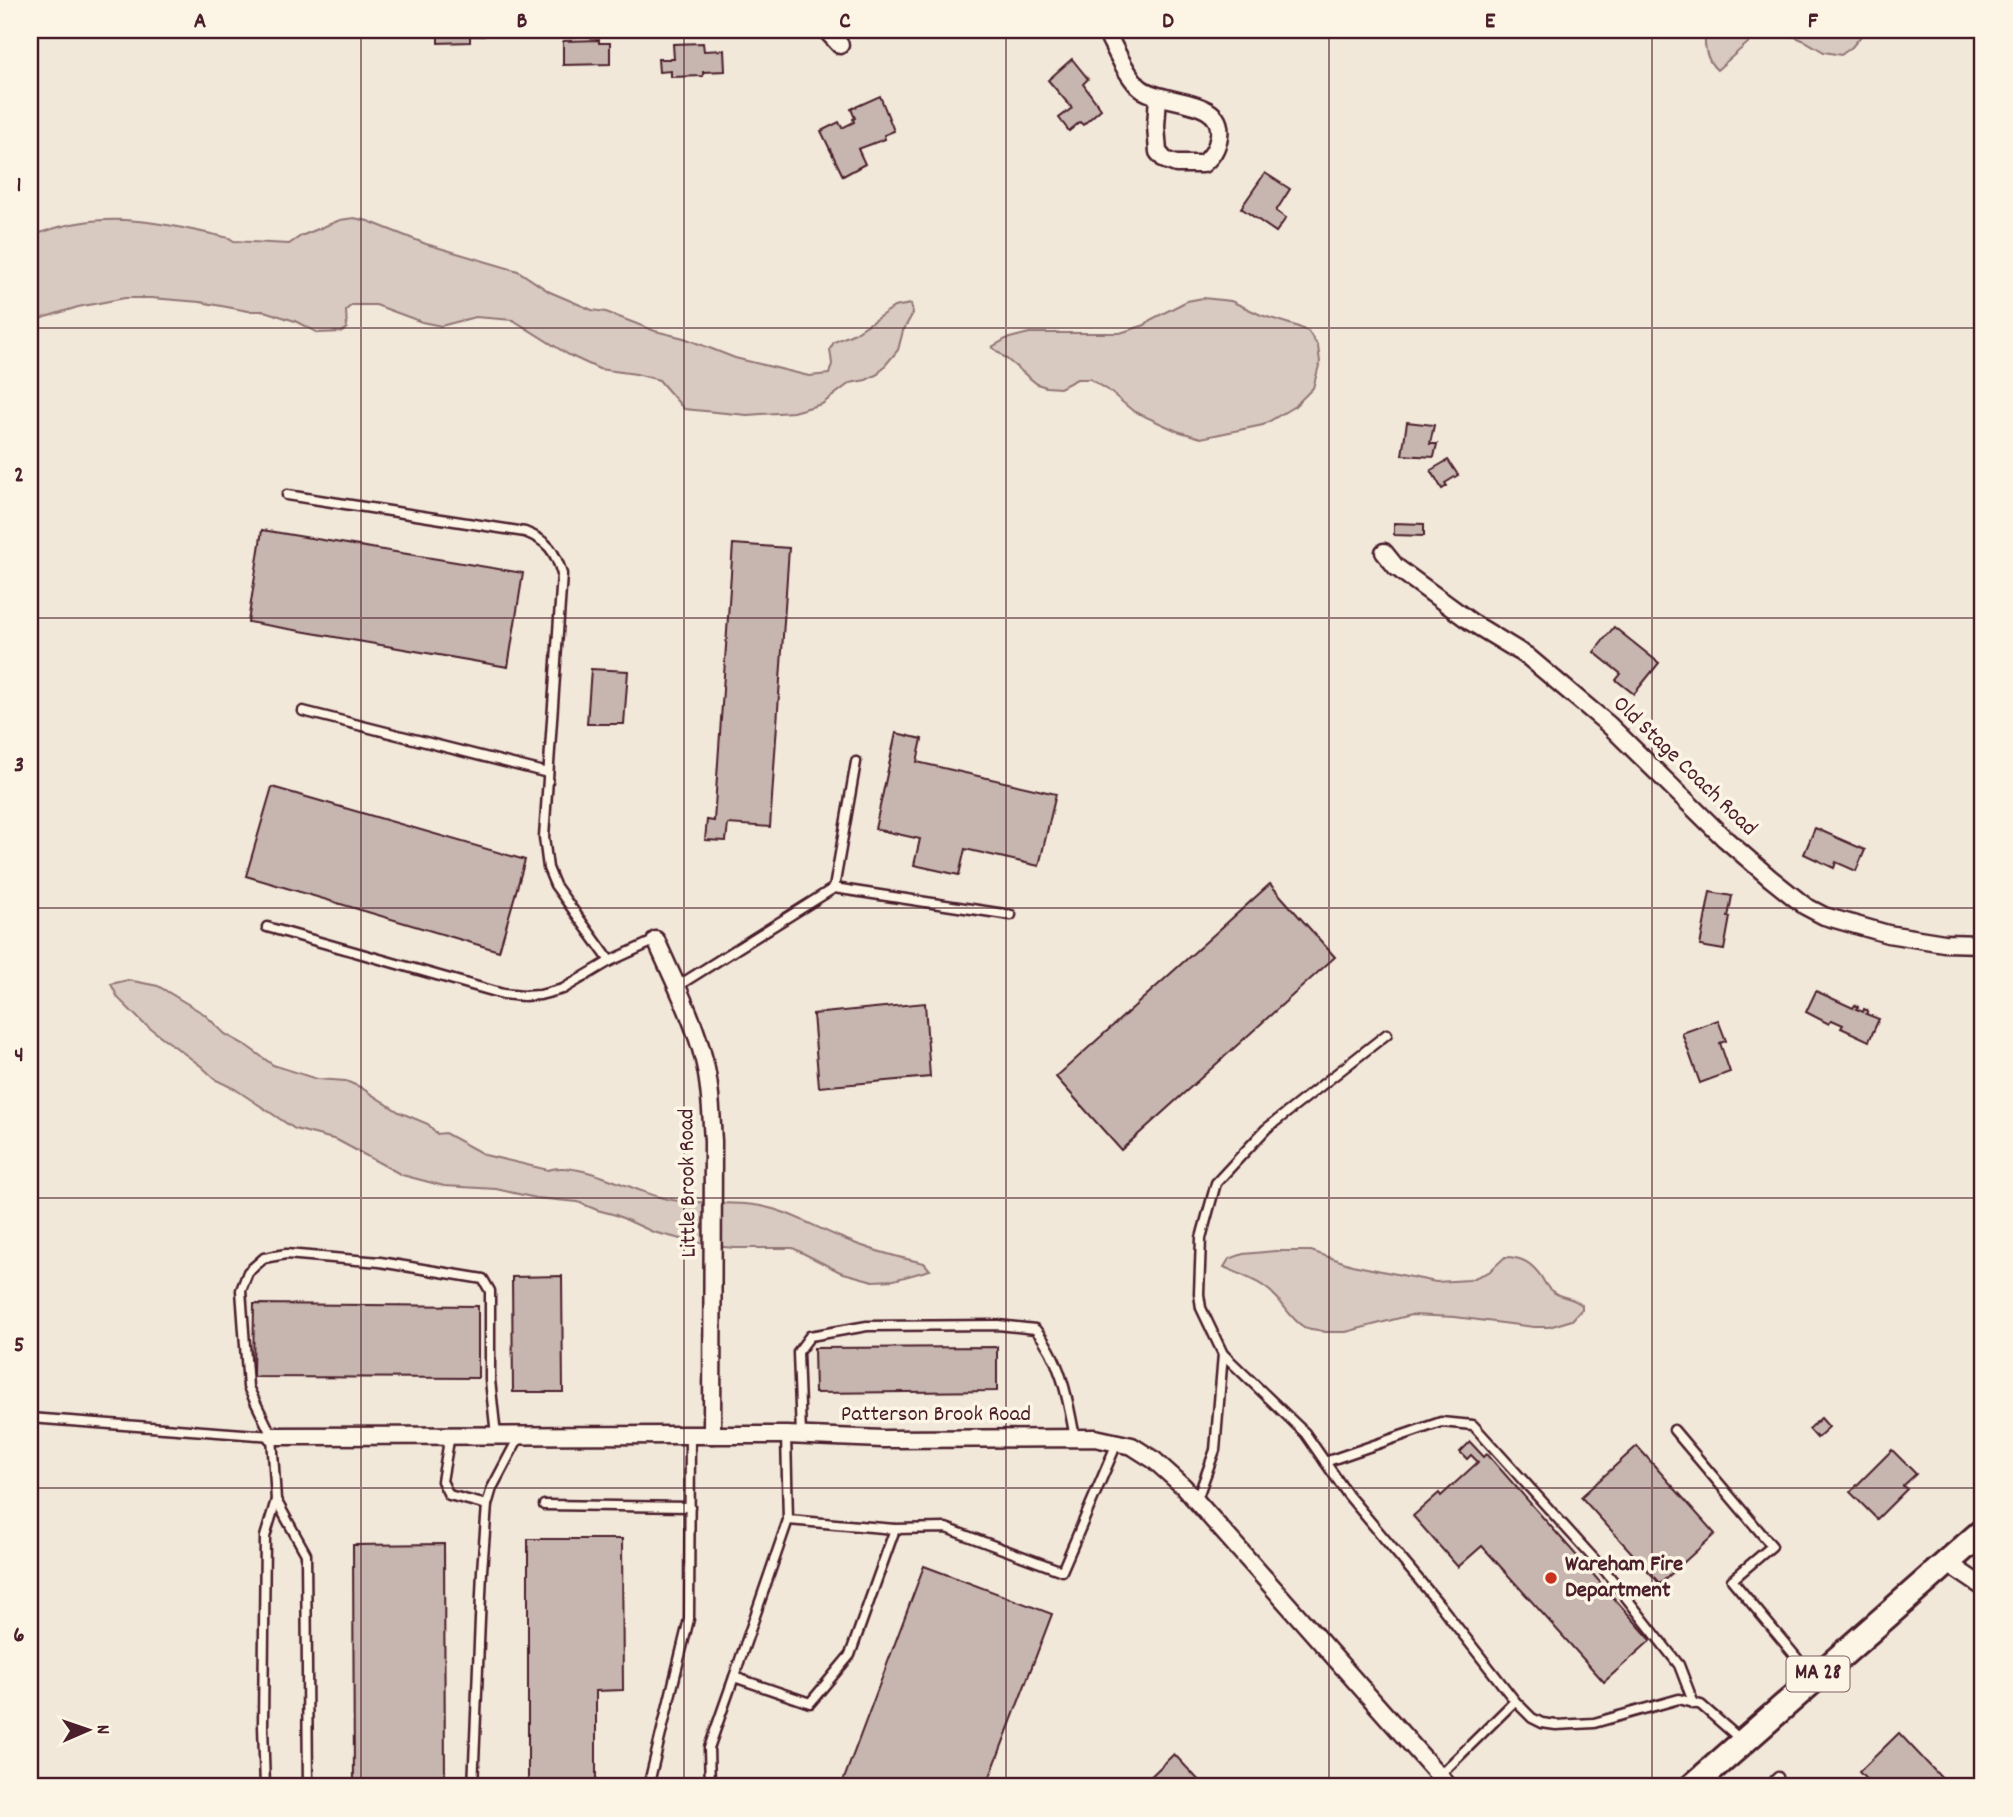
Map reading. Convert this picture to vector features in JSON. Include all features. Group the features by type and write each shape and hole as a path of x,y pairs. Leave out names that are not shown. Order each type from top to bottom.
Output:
{"main road":[{"name":"MA 28","path":"1692,1787 1983,1531"}],"street":[{"path":"826,30 840,45"},
{"path":"1105,30 1139,88 1158,96 1192,103 1213,116 1220,130 1212,155 1203,164 1176,164 1165,160 1158,152 1158,96"},
{"name":"Old Stage Coach Road","path":"1384,552 1395,567 1471,622 1527,656 1609,726 1724,838 1805,906 1824,916 1888,934 1944,943 1983,944"},
{"name":"Little Brook Road","path":"656,940 696,1032 710,1093 713,1141 712,1435"},
{"name":"Patterson Brook Road","path":"272,1436 690,1434 1095,1438 1132,1446 1154,1460 1183,1486 1444,1782"},
{"path":"1946,1562 1983,1587"}],"lane":[{"path":"287,495 525,532 540,538 556,556 562,574 544,837 548,868 555,886 610,961"},
{"path":"303,711 548,772"},
{"path":"834,888 856,762"},
{"path":"676,986 834,888 1011,915"},
{"path":"267,927 503,994 523,996 563,989 610,961 656,940"},
{"path":"1387,1034 1266,1129 1216,1183 1201,1238 1199,1294 1201,1308 1223,1354 1305,1433 1348,1495 1532,1718 1556,1725 1594,1723 1679,1699 1701,1706 1742,1741"},
{"path":"265,1787 265,1537 276,1500 272,1436 248,1387 241,1290 248,1272 264,1258 286,1254 380,1262 483,1279 490,1291 490,1380 496,1435"},
{"path":"710,1787 709,1748 788,1520 798,1352 810,1336 867,1326 998,1325 1034,1329 1044,1340 1066,1391 1075,1438"},
{"path":"1196,1502 1215,1450 1223,1354"},
{"path":"30,1418 272,1436"},
{"path":"1325,1462 1441,1423 1473,1425 1606,1572 1679,1665 1695,1704"},
{"path":"1674,1430 1772,1546 1732,1580 1814,1678"},
{"path":"648,1787 689,1619 690,1434"},
{"path":"450,1435 442,1481 449,1495 487,1505"},
{"path":"473,1787 487,1505 492,1488 520,1435"},
{"path":"788,1520 895,1529 946,1528 1062,1571 1117,1443"},
{"path":"276,1500 306,1554 308,1787"},
{"path":"544,1505 690,1507"},
{"path":"734,1677 810,1703 850,1655 895,1529"},
{"path":"1444,1782 1516,1701"},
{"path":"1768,1787 1778,1777"}],"shaded area":[{"path":"1705,30 1866,30 1852,47 1841,55 1824,52 1793,36 1760,37 1750,41 1717,70 1706,52"},
{"path":"354,218 426,244 518,271 550,292 592,310 606,312 655,331 684,338 735,358 809,376 829,374 832,364 830,349 834,342 855,333 894,307 911,304 913,313 903,331 898,350 878,374 850,383 822,404 793,412 747,415 684,409 659,380 599,369 569,355 513,320 475,317 441,326 376,305 352,305 346,310 347,328 342,332 318,333 295,321 264,311 248,311 200,302 125,298 78,307 30,324 30,237 56,228 81,222 129,220 178,227 234,241 289,244 301,236 340,220"},
{"path":"1203,298 1231,301 1261,315 1308,331 1318,346 1320,362 1313,388 1295,406 1263,425 1201,438 1177,431 1133,411 1090,379 1077,379 1060,388 1037,384 992,347 1006,339 1029,333 1120,333 1145,325 1187,301"},
{"path":"128,980 158,986 204,1014 225,1034 273,1065 317,1079 346,1081 399,1112 428,1124 437,1134 445,1133 485,1155 548,1170 559,1168 587,1172 670,1200 744,1204 773,1209 858,1244 924,1263 930,1270 894,1280 873,1281 840,1272 793,1248 713,1246 653,1232 578,1202 536,1198 496,1189 444,1186 402,1175 337,1140 295,1129 235,1089 216,1080 143,1023 118,998 111,984"},
{"path":"1311,1251 1352,1265 1436,1282 1469,1280 1489,1272 1505,1257 1517,1258 1534,1268 1550,1290 1578,1302 1582,1309 1572,1320 1549,1327 1411,1315 1346,1332 1325,1332 1304,1327 1265,1288 1224,1267 1229,1259 1243,1254"}],"building":[{"path":"314,30 344,30 343,34"},
{"path":"438,30 483,30 484,36 470,36 470,42 438,43"},
{"path":"599,40 599,43 610,43 610,64 563,65 563,41"},
{"path":"703,43 704,51 724,50 725,71 703,72 703,76 671,77 671,71 659,72 658,59 674,59 673,44"},
{"path":"1072,59 1088,79 1083,84 1101,109 1083,125 1080,122 1069,131 1059,118 1072,108 1048,80"},
{"path":"880,96 894,131 884,135 885,139 858,149 865,164 843,176 821,131 839,122 842,128 854,122 851,109"},
{"path":"1265,173 1290,189 1276,211 1286,218 1276,232 1241,208"},
{"path":"1407,422 1434,425 1430,444 1437,444 1434,457 1402,455"},
{"path":"1448,460 1458,475 1445,483 1447,486 1442,489 1431,470"},
{"path":"1394,523 1424,524 1424,536 1394,535"},
{"path":"262,530 523,573 508,667 248,622"},
{"path":"733,544 789,548 770,827 728,824 726,841 705,840 707,820 714,821"},
{"path":"1614,627 1659,663 1634,694 1616,680 1621,674 1594,652"},
{"path":"591,669 628,671 624,724 587,724"},
{"path":"896,733 922,739 917,762 1056,794 1039,866 965,849 959,875 914,865 920,839 875,829"},
{"path":"272,787 525,860 499,951 246,876"},
{"path":"1815,828 1865,850 1856,871 1836,862 1834,868 1804,854"},
{"path":"1270,884 1335,957 1121,1150 1056,1077"},
{"path":"1710,892 1732,896 1724,950 1700,946"},
{"path":"1816,991 1853,1008 1855,1005 1858,1007 1856,1009 1863,1012 1864,1009 1868,1011 1866,1014 1879,1019 1869,1041 1841,1028 1843,1025 1832,1020 1829,1024 1806,1012"},
{"path":"925,1003 930,1077 819,1087 813,1014"},
{"path":"1718,1020 1726,1041 1720,1043 1730,1072 1700,1083 1682,1033"},
{"path":"562,1276 563,1392 513,1392 512,1277"},
{"path":"254,1304 478,1306 478,1378 253,1377"},
{"path":"997,1347 997,1391 815,1393 814,1348"},
{"path":"1821,1418 1829,1427 1817,1438 1809,1429"},
{"path":"1470,1442 1484,1457 1487,1454 1651,1640 1604,1682 1482,1546 1458,1567 1413,1516 1439,1493 1441,1496 1478,1462 1471,1455 1467,1459 1460,1452"},
{"path":"1637,1446 1715,1534 1660,1584 1581,1497"},
{"path":"1892,1450 1916,1474 1903,1486 1907,1489 1877,1519 1850,1492"},
{"path":"528,1539 622,1539 623,1690 596,1691 596,1787 528,1787"},
{"path":"444,1544 445,1787 354,1787 353,1545"},
{"path":"924,1566 1052,1614 986,1787 841,1787"},
{"path":"1899,1733 1948,1785 1946,1787 1873,1787 1859,1772"},
{"path":"1174,1754 1205,1787 1140,1787"}],"place":[{"name":"Wareham Fire Department","path":"1551,1578"}]}
